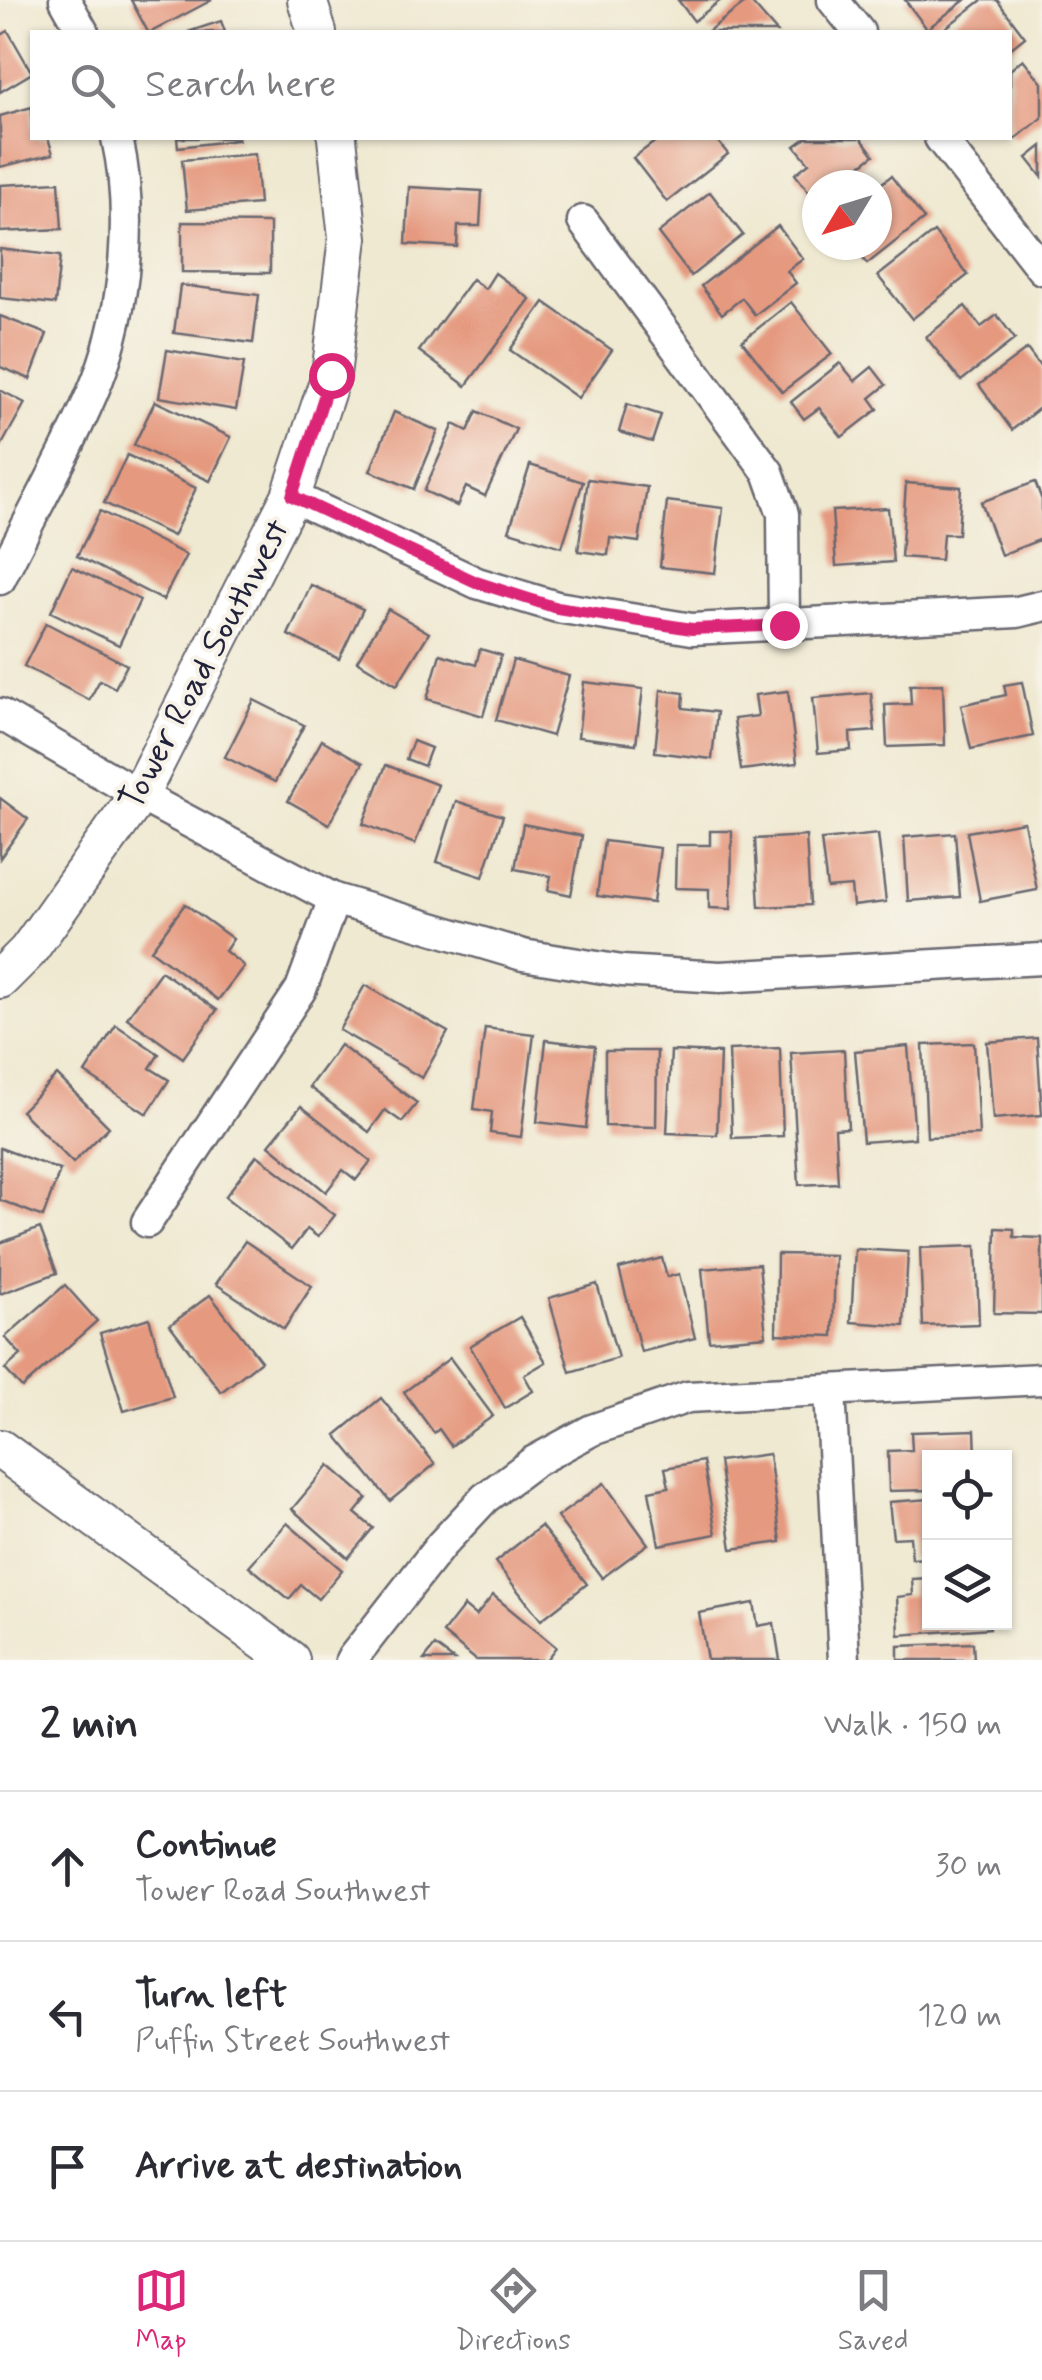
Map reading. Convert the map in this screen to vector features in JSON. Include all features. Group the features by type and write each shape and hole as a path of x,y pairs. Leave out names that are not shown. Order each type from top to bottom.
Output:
{"street":[{"path":"65,0 82,30"},
{"path":"307,0 315,30"},
{"path":"833,0 856,30"},
{"path":"0,579 97,380 113,331 124,253 125,170 118,140"},
{"name":"Tower Road Southwest","path":"0,979 28,951 138,795 292,496 331,375 348,238 337,140"},
{"path":"942,140 1042,269"},
{"path":"582,221 768,472 783,514 784,625"},
{"path":"292,496 476,582 557,608 692,629 1017,612 1042,606"},
{"path":"0,714 138,795 334,898 524,955 622,971 720,977 1042,959"},
{"path":"147,1222 300,989 334,898"},
{"path":"350,1660 485,1498 533,1462 592,1430 688,1398 1042,1379"},
{"path":"830,1390 844,1660"},
{"path":"0,1449 290,1660"}],"building":[{"path":"131,0 212,0 155,30 147,30"},
{"path":"678,0 721,0 694,21"},
{"path":"749,0 775,30 710,30"},
{"path":"905,0 965,0 927,29"},
{"path":"982,0 997,0 1025,37 1012,47 1012,30 943,30"},
{"path":"221,21 224,30 194,30"},
{"path":"8,31 30,74 0,92 0,36"},
{"path":"1023,59 1042,83 1042,118 1015,139 1012,135 1012,68"},
{"path":"30,108 30,140 49,140 53,154 0,167 0,116"},
{"path":"177,140 238,140 178,147"},
{"path":"657,140 717,140 728,154 667,202 633,158"},
{"path":"803,140 863,140 874,155 854,170 802,170 802,183 795,174 809,163 795,146"},
{"path":"1042,146 1042,177 1027,158"},
{"path":"255,154 259,204 187,210 182,160"},
{"path":"892,177 924,219 892,244"},
{"path":"59,182 62,229 0,232 0,185"},
{"path":"409,187 482,191 480,226 458,226 457,247 406,244"},
{"path":"710,192 743,235 691,276 658,233"},
{"path":"182,222 270,223 270,273 182,272"},
{"path":"778,226 802,258 787,271 796,283 755,315 742,298 722,314 701,286"},
{"path":"934,232 968,275 912,319 878,276"},
{"path":"0,249 60,256 55,304 0,298"},
{"path":"495,273 530,299 466,386 419,351 472,279 485,289"},
{"path":"180,285 259,295 253,343 174,333"},
{"path":"544,302 612,350 578,398 510,350"},
{"path":"791,302 832,354 782,392 742,341"},
{"path":"965,306 981,327 997,315 1015,339 961,381 926,337"},
{"path":"0,316 47,334 30,379 0,367"},
{"path":"1027,349 1042,369 1042,406 1012,430 979,385"},
{"path":"167,350 244,363 236,410 159,397"},
{"path":"840,363 855,381 872,367 886,385 870,398 878,409 842,437 819,408 804,419 791,402"},
{"path":"0,390 25,403 0,448"},
{"path":"155,401 231,437 210,481 134,445"},
{"path":"627,404 661,415 652,442 619,432"},
{"path":"477,411 516,429 485,496 466,487 457,506 424,491 454,424 468,431"},
{"path":"394,412 438,431 414,489 370,471"},
{"path":"127,455 196,488 173,536 104,503"},
{"path":"530,465 583,482 562,547 509,531"},
{"path":"588,479 647,487 639,542 610,538 608,555 578,551"},
{"path":"1035,482 1042,500 1042,539 1001,555 981,502"},
{"path":"906,483 961,487 958,534 943,534 941,560 901,557"},
{"path":"667,501 723,508 715,573 660,567"},
{"path":"888,508 893,562 836,566 832,511"},
{"path":"100,511 186,555 163,600 77,556"},
{"path":"72,567 140,600 119,645 51,612"},
{"path":"311,585 363,609 339,659 288,635"},
{"path":"388,609 429,633 397,685 357,661"},
{"path":"46,623 127,665 115,688 100,680 89,700 24,666"},
{"path":"480,649 501,655 483,716 427,699 440,654 476,665"},
{"path":"513,660 569,676 552,736 496,720"},
{"path":"584,682 643,689 636,744 578,737"},
{"path":"1022,682 1033,736 971,749 961,705 1006,695 1004,685"},
{"path":"943,684 945,745 887,747 885,705 911,704 910,685"},
{"path":"661,690 684,693 683,708 717,712 712,759 655,752"},
{"path":"788,691 797,763 741,770 734,719 758,716 755,695"},
{"path":"871,693 875,731 850,733 851,750 818,753 813,698"},
{"path":"254,700 304,725 275,782 225,757"},
{"path":"322,740 363,763 329,824 288,801"},
{"path":"413,741 431,748 424,766 406,759"},
{"path":"386,765 438,785 415,844 363,824"},
{"path":"0,798 28,819 0,858"},
{"path":"456,801 503,816 483,877 437,862"},
{"path":"1024,822 1037,890 980,901 967,832"},
{"path":"523,824 582,836 571,895 548,890 551,876 515,869"},
{"path":"710,831 732,831 731,909 709,908 709,889 675,888 676,845 710,845"},
{"path":"955,833 960,897 908,901 904,837"},
{"path":"878,834 886,902 853,906 851,886 827,888 821,840"},
{"path":"806,836 810,905 759,907 755,839"},
{"path":"604,841 660,848 653,903 597,896"},
{"path":"185,904 233,939 225,951 244,966 218,1000 151,950"},
{"path":"161,971 217,1010 183,1058 127,1018"},
{"path":"365,985 448,1032 422,1078 339,1030"},
{"path":"116,1025 159,1054 150,1068 169,1080 147,1114 85,1073"},
{"path":"485,1028 534,1034 521,1137 490,1133 492,1112 474,1109"},
{"path":"1037,1038 1042,1115 993,1119 987,1042"},
{"path":"546,1040 595,1046 586,1128 537,1122"},
{"path":"974,1043 979,1135 927,1137 923,1045"},
{"path":"340,1045 417,1103 402,1122 385,1110 369,1132 309,1087"},
{"path":"908,1046 915,1138 863,1142 855,1051"},
{"path":"780,1048 783,1136 732,1138 729,1050"},
{"path":"844,1050 848,1128 835,1129 838,1183 799,1185 791,1053"},
{"path":"605,1051 657,1051 656,1127 605,1126"},
{"path":"671,1051 720,1053 717,1135 667,1133"},
{"path":"57,1075 109,1127 73,1163 21,1111"},
{"path":"301,1106 371,1161 356,1180 343,1170 326,1192 269,1145"},
{"path":"0,1148 60,1170 43,1217 0,1200"},
{"path":"257,1155 335,1215 318,1237 307,1229 292,1249 225,1197"},
{"path":"40,1228 57,1273 0,1294 0,1243"},
{"path":"996,1228 1014,1229 1014,1237 1042,1238 1042,1314 994,1313"},
{"path":"245,1241 312,1286 284,1329 216,1284"},
{"path":"976,1246 979,1324 923,1326 920,1248"},
{"path":"855,1249 908,1252 904,1326 851,1322"},
{"path":"777,1254 835,1255 833,1336 776,1334"},
{"path":"662,1258 667,1277 679,1274 695,1338 641,1352 619,1269"},
{"path":"759,1264 766,1336 709,1341 702,1269"},
{"path":"597,1284 618,1358 570,1372 549,1298"},
{"path":"65,1285 97,1321 22,1388 5,1369 21,1355 5,1337"},
{"path":"210,1295 261,1361 221,1392 170,1325"},
{"path":"520,1317 546,1362 524,1375 533,1391 505,1408 470,1346"},
{"path":"149,1318 173,1397 124,1411 100,1333"},
{"path":"450,1358 493,1416 451,1446 439,1429 434,1433 404,1392"},
{"path":"381,1398 435,1464 390,1501 336,1435"},
{"path":"975,1430 976,1450 922,1450 922,1490 889,1491 888,1451 912,1450 911,1432"},
{"path":"769,1454 781,1542 732,1549 719,1461"},
{"path":"703,1461 716,1534 659,1545 649,1491 669,1487 665,1468"},
{"path":"329,1465 367,1498 355,1513 373,1528 348,1558 292,1509"},
{"path":"604,1483 648,1544 602,1578 557,1517"},
{"path":"922,1500 922,1558 912,1559 910,1537 893,1538 889,1502"},
{"path":"287,1523 342,1570 318,1599 301,1585 289,1599 249,1566"},
{"path":"541,1526 587,1584 541,1620 495,1562"},
{"path":"922,1578 922,1630 964,1630 899,1635 897,1597 913,1595 912,1579"},
{"path":"493,1595 556,1647 546,1660 476,1660 443,1633 464,1606 476,1616"},
{"path":"754,1603 758,1626 774,1623 780,1660 707,1660 699,1613"},
{"path":"973,1643 974,1660 898,1660 898,1646"},
{"path":"435,1646 454,1660 424,1660"}],"route":[{"path":"331,375 292,496 476,582 557,608 692,629 784,625"}]}
